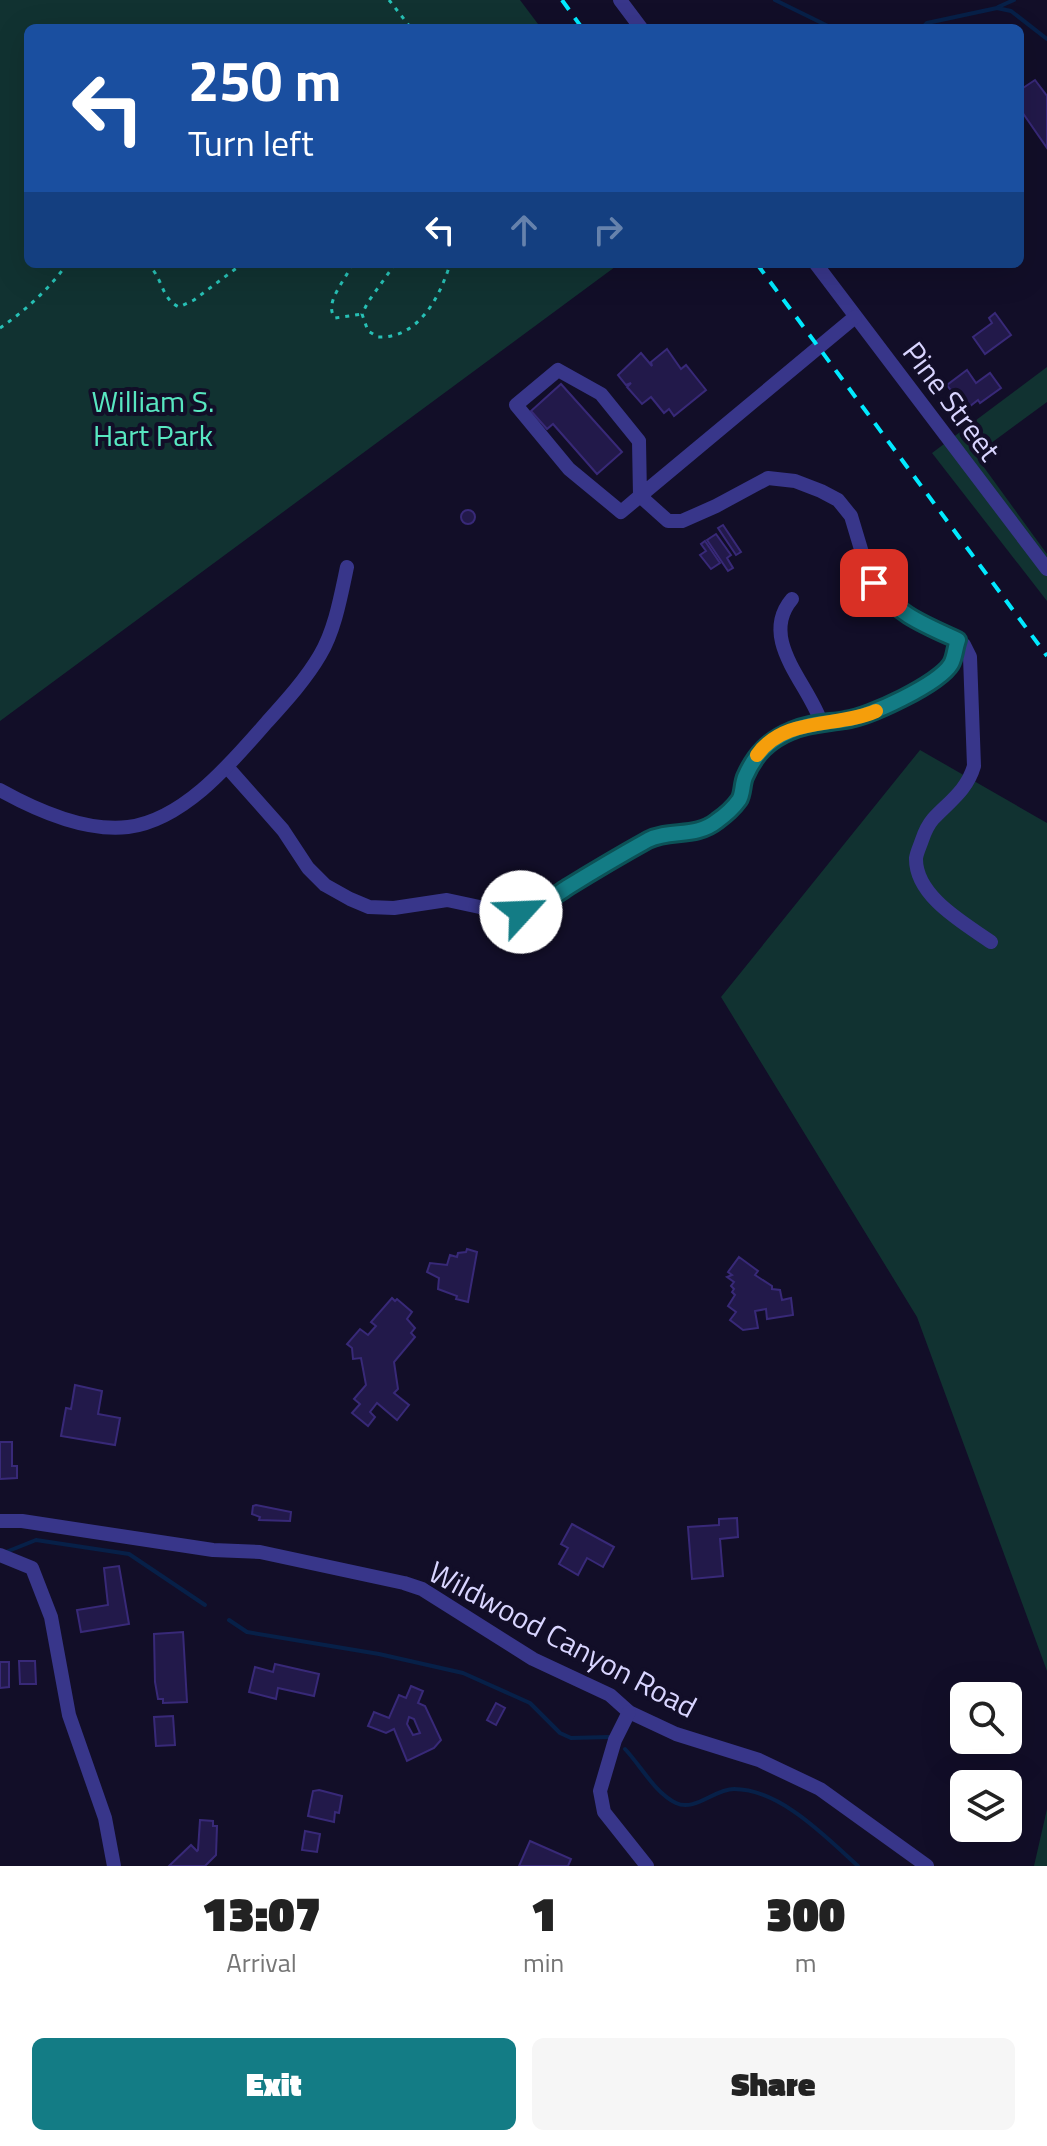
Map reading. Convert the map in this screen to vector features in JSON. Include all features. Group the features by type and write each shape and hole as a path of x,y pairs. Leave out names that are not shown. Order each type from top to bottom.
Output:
{"street":[{"path":"620,0 638,24"},
{"name":"Pine Street","path":"819,268 1047,569"},
{"path":"855,317 640,496 621,512 569,469 516,405 558,370 601,394 639,441 640,496 668,521 682,521 768,478 795,481 838,500 851,516 866,566 885,599 924,626 958,640 970,657 974,766 970,780 961,793 926,828 916,855 924,887 952,914 991,942"},
{"path":"0,790 27,804 108,828 130,827 160,818 228,768 296,689 322,653 347,567"},
{"path":"792,599 784,609 778,626 781,645 815,702 821,722"},
{"path":"228,768 283,830 308,868 325,885 350,899 369,907 394,908 447,900 503,912 521,912 539,908 570,886 651,839 705,829 739,799 744,779 760,750 794,729 867,715 938,678 952,663 958,640"},
{"name":"Wildwood Canyon Road","path":"0,1521 22,1521 213,1550 260,1552 422,1589 533,1659 610,1695 629,1712 676,1734 793,1774 844,1804 927,1866"},
{"path":"5,1557 32,1568 51,1617 69,1715 105,1818 114,1866"},
{"path":"629,1712 615,1740 600,1791 604,1812 647,1866"}],"path":[{"path":"389,0 408,24"},
{"path":"0,328 38,296 63,268"},
{"path":"150,268 158,275 168,300 179,307 194,300 237,268"},
{"path":"350,268 331,303 331,313 335,318 362,314"},
{"path":"394,268 362,314 368,331 378,337 408,329 422,318 434,303 448,268"}],"green space":[{"name":"William S. Hart Park","path":"0,0 520,0 538,24 24,24 24,268 614,268 0,721"},
{"path":"1047,367 1047,402 975,455 1047,554 1047,601 932,453"},
{"path":"920,750 1047,823 1047,1671 917,1317 721,997"},
{"path":"1047,1809 1047,1866 1034,1866"}],"building":[{"path":"1035,80 1047,96 1047,148 1024,115 1024,87"},
{"path":"995,313 1011,335 985,354 973,337 992,323 989,318"},
{"path":"667,349 681,369 686,365 706,390 674,416 669,409 664,413 651,397 642,404 627,387 631,383 626,385 618,375 641,353 652,366 651,362"},
{"path":"967,370 976,383 990,373 1001,388 965,410 947,385"},
{"path":"561,384 622,452 597,474 553,424 547,429 531,411"},
{"path":"468,510 475,517 468,524 461,517"},
{"path":"723,525 741,552 736,555 718,528"},
{"path":"716,534 731,555 727,558 733,568 728,571 707,540"},
{"path":"705,541 720,563 711,569 700,555 706,551 701,544"},
{"path":"467,1249 477,1252 468,1302 438,1289 439,1278 427,1272 430,1263 447,1265 450,1255 457,1257 458,1253"},
{"path":"739,1257 758,1271 755,1275 772,1289 780,1290 782,1300 791,1298 793,1315 767,1319 766,1309 755,1311 758,1328 743,1330 730,1320 736,1312 728,1306 735,1295 731,1286 734,1282 727,1277 732,1275 728,1272"},
{"path":"392,1298 412,1312 407,1319 415,1328 411,1333 415,1337 394,1362 398,1389 394,1393 409,1405 397,1420 377,1403 370,1412 375,1417 368,1426 352,1413 360,1404 354,1399 366,1385 361,1358 353,1359 352,1348 347,1344 360,1329 368,1335 376,1326 371,1322"},
{"path":"75,1385 102,1391 98,1414 120,1418 115,1445 61,1436 66,1408 71,1409"},
{"path":"0,1442 12,1442 12,1466 17,1466 17,1478 0,1479"},
{"path":"256,1505 291,1512 290,1521 259,1520 260,1517 252,1514"},
{"path":"737,1518 738,1537 720,1539 723,1576 692,1579 688,1527 719,1525 719,1519"},
{"path":"572,1524 614,1547 603,1567 587,1558 578,1575 559,1564 568,1548 561,1544"},
{"path":"119,1566 129,1624 81,1632 77,1610 108,1605 104,1568"},
{"path":"183,1632 187,1702 163,1703 163,1699 158,1699 155,1682 154,1634"},
{"path":"19,1661 35,1661 36,1684 20,1684"},
{"path":"0,1662 9,1662 9,1687 0,1688"},
{"path":"275,1664 319,1674 314,1696 278,1688 276,1699 249,1692 255,1667 273,1672"},
{"path":"411,1686 423,1691 418,1703 425,1706 441,1740 434,1748 407,1761 394,1729 386,1733 368,1726 374,1712 389,1718 399,1695 406,1698","holes":["409,1717 414,1719 420,1733 413,1735 407,1724"]},
{"path":"496,1703 505,1708 496,1725 487,1720"},
{"path":"173,1716 175,1745 156,1746 154,1717"},
{"path":"313,1791 342,1796 334,1822 308,1816"},
{"path":"200,1820 213,1821 213,1826 217,1826 216,1855 205,1866 169,1866 191,1845 198,1850"},
{"path":"305,1831 320,1834 317,1852 302,1850"},
{"path":"530,1841 571,1859 568,1866 519,1866"}],"waterway":[{"path":"775,0 824,24"},
{"path":"998,7 1014,0"},
{"path":"926,24 997,8 1011,11 1047,39"},
{"path":"6,1552 36,1540 129,1554 205,1605"},
{"path":"229,1620 247,1632 379,1654 463,1673 530,1703 560,1733 571,1738 609,1737"},
{"path":"625,1749 668,1799 690,1805 727,1790 751,1791 768,1797 801,1817 858,1866"}],"railway":[{"path":"562,0 579,24"},
{"path":"760,268 1047,656"}],"slow traffic":[{"path":"757,755 775,739 794,729 876,711"}],"route":[{"path":"521,912 539,908 570,886 651,839 691,833 717,821 739,799 744,779 760,750 775,739 794,729 867,715 938,678 952,663 958,640 906,615 885,599 874,583"}]}
